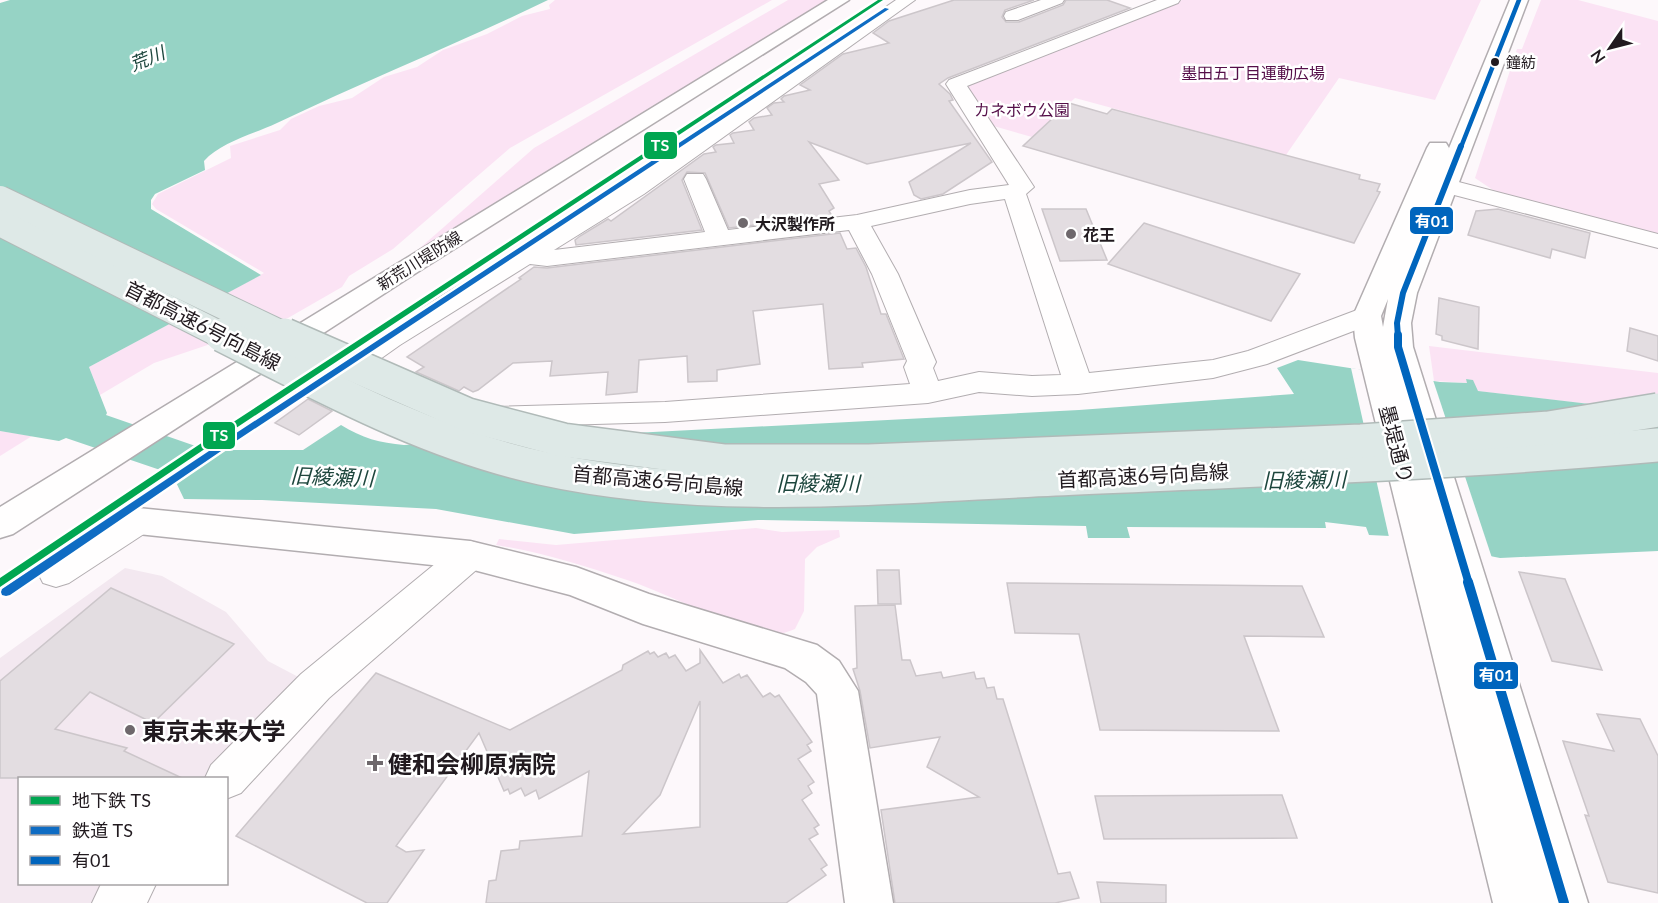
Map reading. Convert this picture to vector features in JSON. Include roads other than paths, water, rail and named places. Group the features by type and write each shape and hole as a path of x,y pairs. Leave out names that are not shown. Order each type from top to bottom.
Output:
{"highway":[{"name":"首都高速6号向島線","path":"0,199 307,346 468,415 562,440 671,456 736,462 869,461 1361,441 1550,428 1658,410"},
{"name":"首都高速6号向島線","path":"0,223 280,364 411,426 486,453 542,468 602,479 661,485 782,489 875,487 1380,464 1658,445"}],"main road":[{"name":"新荒川堤防線","path":"0,524 840,0"},
{"name":"墨堤通り","path":"1392,373 1398,347 1399,308 1435,183 1501,0"},
{"name":"墨堤通り","path":"1517,903 1440,547 1392,373 1367,316 1435,183 1519,0"},
{"path":"138,521 470,555 576,582 643,608 796,654 817,664 829,676 837,691 869,903"},
{"name":"墨堤通り","path":"1440,547 1564,903"}],"street":[{"path":"907,0 636,189 528,257 390,339 337,375 338,387 382,407 423,415 504,418 665,412 928,393 979,382 1032,386 1078,384 1213,369 1257,358 1367,316"},
{"path":"1019,0 1039,6"},
{"path":"1012,16 1056,0"},
{"path":"1129,0 1151,8"},
{"path":"528,257 548,258 857,222 970,197 1014,191 1023,187 956,84 1172,0"},
{"path":"696,179 720,238"},
{"path":"1435,183 1658,241"},
{"path":"1014,191 1078,384"},
{"path":"857,222 885,274 922,362 918,367 928,393"},
{"path":"56,573 138,521"},
{"path":"228,777 315,686 470,555"},
{"path":"115,903 131,885"}],"water":[{"path":"10,0 548,0 229,144 211,154 204,161 205,170 155,194 151,200 151,209 261,275 89,367 106,415 207,450 303,450 341,425 371,439 404,445 1079,410 1294,394 1277,368 1298,360 1440,382 1467,383 1466,379 1473,380 1478,391 1658,412 1658,551 1500,558 1390,536 1369,535 1366,527 1325,522 1326,528 1127,527 1130,538 1088,538 1086,526 758,520 574,534 436,509 262,500 184,499 172,474 66,438 59,441 0,431 0,3"}],"metro line":[{"name":"TS","path":"0,583 218,436 881,0"}],"rail line":[{"name":"TS","path":"6,592 224,445 887,9"}],"place":[{"name":"鐘紡","path":"1495,62"},
{"name":"大沢製作所","path":"743,223"},
{"name":"花王","path":"1071,234"},
{"name":"東京未来大学","path":"130,730"},
{"name":"健和会柳原病院","path":"375,763"}],"water label":[{"name":"荒川","path":"147,58"},
{"name":"旧綾瀬川","path":"332,476"},
{"name":"旧綾瀬川","path":"1304,479"},
{"name":"旧綾瀬川","path":"818,482"}],"park label":[{"name":"墨田五丁目運動広場","path":"1253,72"},
{"name":"カネボウ公園","path":"1022,109"}]}
